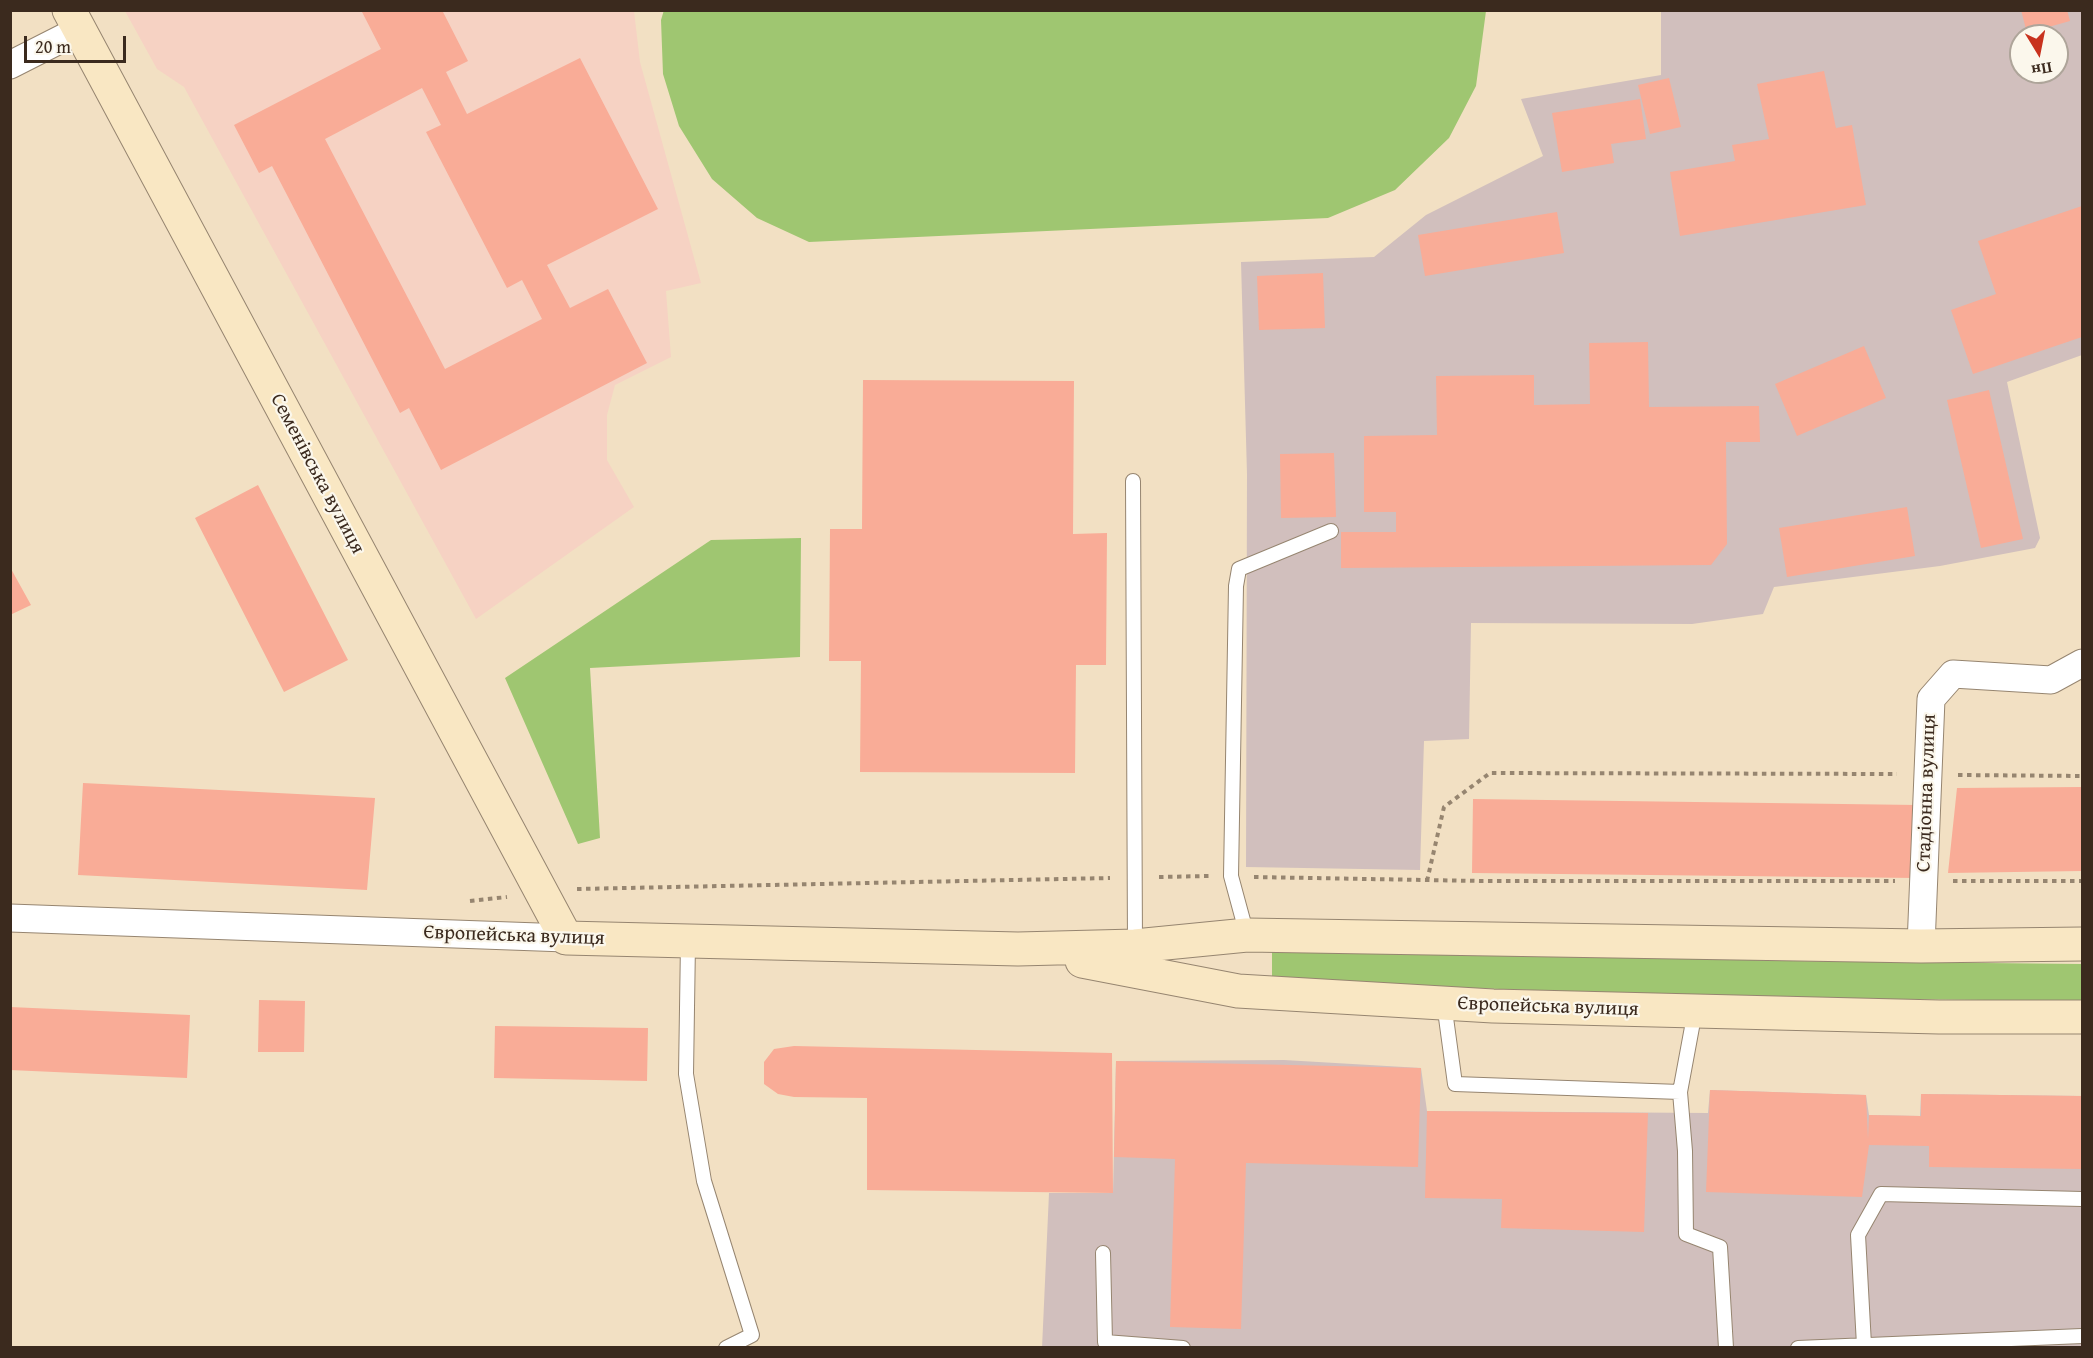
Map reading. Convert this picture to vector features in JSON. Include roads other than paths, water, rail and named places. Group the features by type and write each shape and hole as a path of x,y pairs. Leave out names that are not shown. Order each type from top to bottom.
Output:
{"street":[{"path":"10,65 74,20"},
{"name":"Семенівська вулиця","path":"74,20 566,938"},
{"name":"Стадіонна вулиця","path":"1921,946 1931,699 1953,674 2050,680 2082,663"},
{"name":"Європейська вулиця","path":"10,918 688,942 1018,949 1135,946 1247,935 1921,946 2082,944"},
{"name":"Європейська вулиця","path":"1018,949 1238,991 1444,1003 1695,1011 1939,1017 2082,1017"}],"lane":[{"path":"1133,481 1135,946"},
{"path":"1247,935 1231,876 1236,586 1239,569 1331,531"},
{"path":"688,942 686,1074 704,1181 752,1335 726,1347"},
{"path":"1444,1003 1455,1084 1680,1092"},
{"path":"1695,1011 1680,1092 1685,1151 1686,1234 1720,1247 1726,1347"},
{"path":"1863,1345 1858,1235 1881,1194 2082,1199"},
{"path":"1103,1253 1106,1342 1183,1347"},
{"path":"1798,1347 2082,1336"}]}
